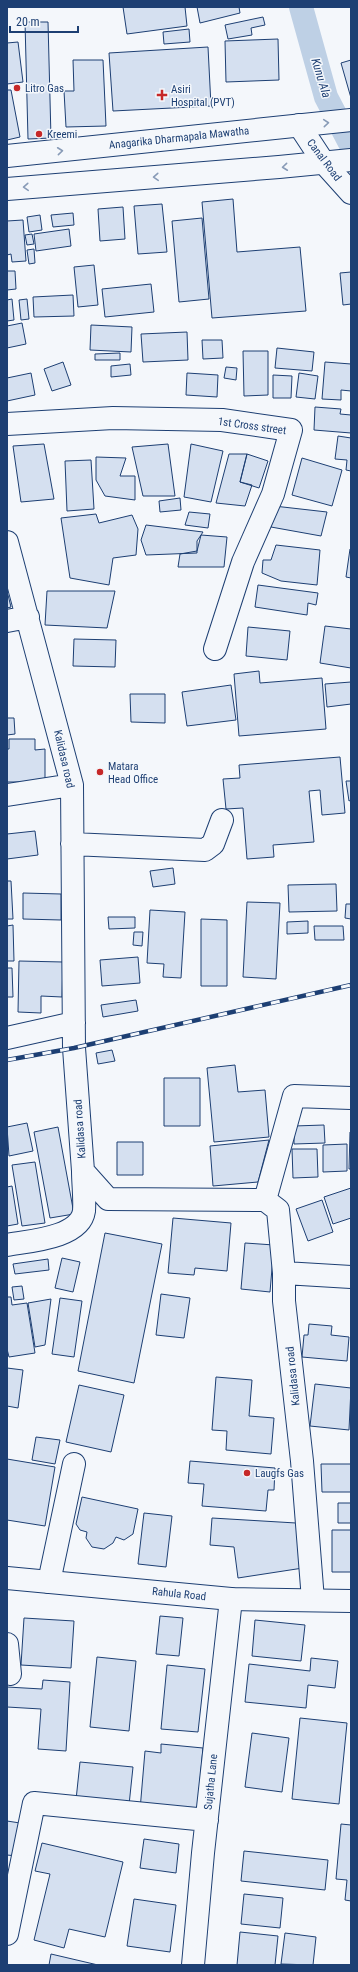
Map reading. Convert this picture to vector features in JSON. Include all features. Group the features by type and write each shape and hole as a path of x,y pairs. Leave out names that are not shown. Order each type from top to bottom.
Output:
{"main road":[{"name":"Anagarika Dharmapala Mawatha","path":"7,156 351,120"},
{"name":"Canal Road","path":"300,125 325,163 351,193"},
{"path":"7,189 351,160"},
{"name":"1st Cross street","path":"7,424 113,418 222,420 291,430 273,494 243,562 215,649"},
{"name":"Kalidasa road","path":"7,542 72,785 74,1023 83,1171 108,1199 265,1200 278,1210 284,1272 284,1301 302,1462 312,1600"},
{"path":"7,621 28,617"},
{"path":"7,795 72,785"},
{"path":"72,844 205,850 213,844 222,820"},
{"path":"7,1038 74,1023"},
{"path":"265,1200 294,1096 351,1098"},
{"path":"7,1245 62,1234 79,1224 84,1212 83,1171"},
{"path":"284,1272 351,1276"},
{"path":"49,1582 74,1464"},
{"name":"Rahula Road","path":"7,1578 231,1599 351,1601"},
{"name":"Sujatha Lane","path":"194,1965 206,1820 231,1599"},
{"path":"7,1644 10,1674"},
{"path":"7,1934 34,1803 206,1820"}],"building":[{"path":"123,7 185,7 187,26 127,34"},
{"path":"197,7 239,7 240,13 200,23"},
{"path":"263,17 265,25 251,28 252,35 228,39 225,25"},
{"path":"25,22 48,22 51,138 28,139"},
{"path":"189,29 190,42 164,44 163,32"},
{"path":"278,39 279,80 226,82 225,41"},
{"path":"18,42 23,82 7,84 7,43"},
{"path":"208,47 211,106 113,111 109,53"},
{"path":"73,60 103,60 106,126 66,127 64,91 74,91"},
{"path":"351,60 351,98 341,63"},
{"path":"7,90 11,90 20,137 7,140"},
{"path":"233,199 237,252 300,247 306,311 212,318 202,202"},
{"path":"162,204 167,252 138,254 134,206"},
{"path":"123,207 125,239 100,241 98,209"},
{"path":"73,213 74,225 53,227 51,215"},
{"path":"40,215 42,230 29,232 27,217"},
{"path":"202,218 209,299 179,302 172,221"},
{"path":"23,220 26,261 12,262 11,254 7,255 7,221"},
{"path":"69,229 71,246 36,251 34,234"},
{"path":"32,234 34,244 27,245 25,235"},
{"path":"34,249 35,263 29,264 27,250"},
{"path":"94,265 98,305 78,307 74,267"},
{"path":"7,271 15,271 16,289 7,290"},
{"path":"351,272 351,304 343,305 340,273"},
{"path":"151,284 154,312 105,317 102,289"},
{"path":"73,295 74,316 34,317 33,297"},
{"path":"12,299 14,320 7,321 7,300"},
{"path":"27,299 29,319 21,320 19,300"},
{"path":"22,323 26,344 7,348 7,326"},
{"path":"91,325 132,327 131,352 90,350"},
{"path":"187,332 188,360 143,362 141,334"},
{"path":"202,340 222,340 223,358 203,359"},
{"path":"277,348 314,352 312,371 275,368"},
{"path":"243,351 268,351 268,395 244,396"},
{"path":"120,353 120,360 95,360 95,354"},
{"path":"63,362 71,385 52,391 44,369"},
{"path":"325,362 351,364 351,391 341,390 341,400 322,399"},
{"path":"130,364 131,375 111,377 111,366"},
{"path":"226,367 237,368 236,380 224,378"},
{"path":"31,373 35,395 7,401 7,378"},
{"path":"187,373 218,375 217,397 186,395"},
{"path":"299,373 318,376 315,399 296,397"},
{"path":"273,375 292,376 291,398 273,398"},
{"path":"315,407 341,409 340,414 351,415 351,433 314,430"},
{"path":"338,436 351,438 351,471 346,470 347,460 335,459"},
{"path":"44,444 54,499 21,502 13,446"},
{"path":"168,444 175,496 143,496 132,447"},
{"path":"191,444 223,451 211,502 184,497"},
{"path":"229,454 247,454 240,482 252,485 245,506 216,503"},
{"path":"247,454 268,461 259,488 240,482"},
{"path":"96,457 126,458 120,476 135,476 135,500 105,496 96,480"},
{"path":"302,458 342,470 332,506 292,495"},
{"path":"91,460 94,509 67,511 65,461"},
{"path":"180,498 181,510 160,512 159,501"},
{"path":"274,506 327,512 321,536 271,527"},
{"path":"189,512 210,514 208,528 185,525"},
{"path":"96,514 99,523 132,515 138,529 136,555 113,558 109,585 70,578 61,518"},
{"path":"146,525 203,532 197,541 197,553 146,555 141,540"},
{"path":"201,535 227,537 224,567 178,567 180,554 197,551"},
{"path":"276,545 320,550 317,585 281,581 262,573 263,560 271,560"},
{"path":"350,549 351,550 351,578 346,577"},
{"path":"258,585 318,593 316,605 308,603 307,615 255,607"},
{"path":"7,591 11,607 7,608"},
{"path":"47,591 115,591 107,628 45,625"},
{"path":"325,626 351,629 351,668 320,663"},
{"path":"248,627 290,631 287,660 246,656"},
{"path":"74,639 116,640 115,667 73,666"},
{"path":"259,671 260,683 322,678 326,729 239,736 234,674"},
{"path":"351,682 351,704 327,707 325,684"},
{"path":"231,685 236,720 187,726 182,692"},
{"path":"130,694 165,694 165,723 131,722"},
{"path":"7,718 14,718 15,734 7,735"},
{"path":"9,739 35,739 35,750 45,749 45,782 7,782 7,749 9,749"},
{"path":"340,757 345,813 322,815 320,790 309,791 314,842 273,845 274,857 247,859 243,808 226,809 223,779 240,778 239,765"},
{"path":"346,781 351,781 351,800 349,801"},
{"path":"35,831 38,855 7,859 7,834"},
{"path":"173,868 175,884 153,887 150,871"},
{"path":"7,881 11,881 13,919 7,919"},
{"path":"336,884 337,911 289,912 288,885"},
{"path":"23,893 61,894 61,920 23,919"},
{"path":"247,902 280,903 276,979 243,977"},
{"path":"346,904 351,904 351,919 345,918"},
{"path":"150,910 185,912 181,978 163,977 164,964 147,963"},
{"path":"108,917 135,917 135,928 109,929"},
{"path":"201,919 227,920 227,986 201,986"},
{"path":"308,921 308,933 287,934 287,922"},
{"path":"13,925 14,961 7,961 7,926"},
{"path":"314,926 343,926 344,940 315,940"},
{"path":"134,932 143,932 142,946 133,945"},
{"path":"138,957 140,983 102,986 100,960"},
{"path":"19,961 63,962 62,997 41,996 41,1013 18,1012"},
{"path":"7,968 12,968 13,997 7,997"},
{"path":"136,1000 138,1011 103,1017 101,1005"},
{"path":"112,1050 115,1061 98,1064 96,1053"},
{"path":"235,1065 238,1092 265,1090 269,1137 214,1142 207,1068"},
{"path":"164,1078 200,1078 200,1126 164,1126"},
{"path":"27,1123 33,1151 9,1156 7,1127"},
{"path":"324,1125 325,1143 294,1144 294,1126"},
{"path":"58,1127 74,1214 50,1218 34,1132"},
{"path":"350,1132 351,1169 349,1169"},
{"path":"269,1140 258,1182 213,1186 210,1146"},
{"path":"117,1142 143,1142 143,1175 117,1175"},
{"path":"347,1144 347,1171 323,1172 323,1145"},
{"path":"292,1149 317,1149 318,1177 293,1178"},
{"path":"35,1162 45,1223 22,1226 12,1165"},
{"path":"12,1186 18,1224 7,1226 7,1187"},
{"path":"351,1188 351,1218 333,1224 324,1197"},
{"path":"322,1200 333,1232 308,1241 296,1209"},
{"path":"173,1218 231,1223 227,1271 195,1268 194,1275 168,1273"},
{"path":"105,1233 162,1244 134,1383 78,1371"},
{"path":"245,1243 274,1245 270,1292 241,1289"},
{"path":"62,1258 80,1262 73,1292 55,1288"},
{"path":"48,1259 49,1270 15,1274 13,1264"},
{"path":"22,1286 24,1299 14,1300 12,1287"},
{"path":"161,1294 190,1298 184,1338 156,1335"},
{"path":"7,1297 11,1297 12,1305 27,1303 35,1353 9,1357 7,1349"},
{"path":"60,1298 82,1301 74,1357 52,1354"},
{"path":"51,1299 45,1345 35,1347 28,1303"},
{"path":"309,1324 332,1326 331,1335 349,1337 347,1361 302,1357 304,1335 308,1335"},
{"path":"7,1368 23,1370 18,1408 7,1406"},
{"path":"216,1377 252,1380 249,1416 274,1418 271,1454 226,1450 227,1431 212,1430"},
{"path":"315,1384 351,1388 349,1430 310,1426"},
{"path":"79,1385 124,1395 111,1452 66,1442"},
{"path":"36,1437 60,1440 55,1464 32,1460"},
{"path":"7,1459 55,1467 45,1526 7,1520"},
{"path":"190,1461 275,1468 274,1490 268,1490 266,1511 202,1506 204,1484 188,1483"},
{"path":"321,1464 351,1464 351,1492 322,1492"},
{"path":"82,1497 138,1509 133,1534 124,1540 116,1537 113,1543 104,1549 92,1547 86,1538 87,1532 80,1530 76,1524"},
{"path":"338,1503 351,1503 351,1523 338,1523"},
{"path":"144,1513 172,1516 166,1567 138,1564"},
{"path":"212,1518 296,1523 303,1568 238,1578 234,1547 210,1545"},
{"path":"332,1530 351,1530 351,1572 332,1572"},
{"path":"160,1616 183,1618 179,1656 156,1654"},
{"path":"24,1618 74,1621 71,1668 21,1665"},
{"path":"255,1620 305,1625 301,1661 252,1656"},
{"path":"97,1657 136,1661 129,1731 90,1727"},
{"path":"311,1658 338,1661 335,1688 308,1685 306,1708 245,1702 249,1664 310,1671"},
{"path":"167,1665 205,1669 198,1732 161,1729"},
{"path":"43,1680 70,1682 66,1751 38,1749 41,1709 7,1707 7,1687 42,1689"},
{"path":"300,1718 347,1723 339,1804 292,1799"},
{"path":"252,1733 289,1738 282,1792 245,1787"},
{"path":"161,1744 203,1748 197,1815 140,1810 145,1751 161,1753"},
{"path":"80,1762 133,1767 129,1805 76,1800"},
{"path":"7,1821 20,1823 17,1856 7,1855"},
{"path":"341,1824 351,1825 351,1901 345,1900 347,1880 336,1879"},
{"path":"144,1839 179,1844 176,1873 140,1868"},
{"path":"42,1843 123,1862 105,1937 69,1929 64,1948 34,1940 50,1874 35,1871"},
{"path":"244,1851 328,1860 325,1890 241,1881"},
{"path":"244,1894 283,1898 280,1928 241,1924"},
{"path":"134,1899 176,1905 170,1952 127,1946"},
{"path":"240,1932 278,1936 275,1965 237,1965"},
{"path":"285,1933 316,1937 313,1965 281,1964"},
{"path":"51,1954 98,1965 49,1965"}],"waterway":[{"name":"Kunu Ala","path":"301,7 326,97 351,145"}],"railway":[{"path":"7,1060 74,1048 351,985"}],"place":[{"name":"Litro Gas","path":"17,88"},
{"name":"Asiri Hospital (PVT)","path":"162,95"},
{"name":"Kreemi","path":"39,134"},
{"name":"Matara Head Office","path":"100,772"},
{"name":"Laugfs Gas","path":"247,1473"}]}
